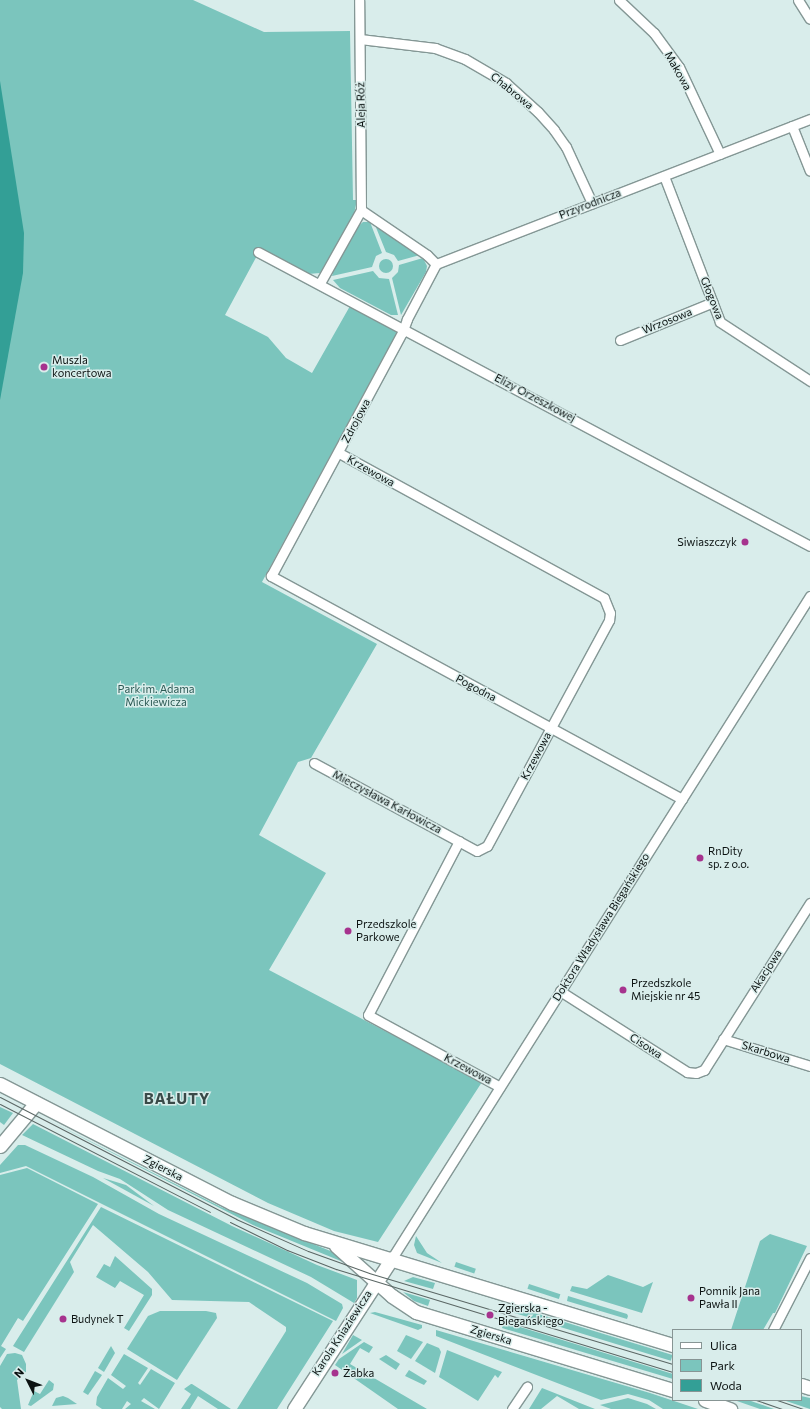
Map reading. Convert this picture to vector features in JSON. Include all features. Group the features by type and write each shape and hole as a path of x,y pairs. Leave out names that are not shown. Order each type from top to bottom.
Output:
{"main road":[{"name":"Zgierska","path":"0,1084 232,1203 330,1242 392,1258 672,1345"},
{"path":"0,1146 36,1103"},
{"name":"Zgierska","path":"330,1242 398,1302 416,1312 672,1390"},
{"name":"Karola Kniaziewicza","path":"294,1409 392,1258"},
{"path":"708,1401 730,1409"}],"street":[{"name":"Aleja Róż","path":"359,0 362,210"},
{"name":"Makowa","path":"619,0 654,33 679,67 720,154"},
{"path":"798,0 810,19"},
{"name":"Chabrowa","path":"360,39 435,48 465,59 506,83 538,112 554,130 569,153 592,203"},
{"name":"Przyrodnicza","path":"436,264 810,119"},
{"path":"792,126 810,171"},
{"name":"Głogowa","path":"664,176 720,322 810,381"},
{"path":"320,283 362,210 427,255 436,264 407,319 405,328"},
{"name":"Elizy Orzeszkowej","path":"258,252 405,328 810,546"},
{"name":"Wrzosowa","path":"620,340 713,302"},
{"name":"Zdrojowa","path":"271,576 405,328"},
{"name":"Krzewowa","path":"338,453 604,598 609,605 609,620 487,846 477,851 460,841 368,1015 500,1087"},
{"name":"Pogodna","path":"271,576 682,799"},
{"name":"Doktora Władysława Biegańskiego","path":"392,1258 810,596"},
{"name":"Mieczysława Karłowicza","path":"314,763 460,841"},
{"name":"Akacjowa","path":"723,1038 810,903"},
{"name":"Cisowa","path":"560,991 687,1072 704,1070 723,1038"},
{"name":"Skarbowa","path":"723,1038 810,1066"},
{"path":"773,1329 810,1258"},
{"path":"512,1409 527,1386"}],"green space":[{"name":"Park im. Adama Mickiewicza","path":"0,0 193,0 264,32 350,31 353,200 357,200 354,214 320,273 308,274 260,250 225,315 268,337 286,358 312,373 350,306 397,332 262,582 377,644 311,758 298,762 259,835 326,873 269,970 482,1082 378,1242 334,1231 268,1203 0,1064"},
{"path":"363,222 370,222 382,253 376,256 372,267 332,276 357,227"},
{"path":"375,225 420,255 398,261 394,255 386,252"},
{"path":"423,258 427,266 426,272 401,315 392,278 398,272 399,265"},
{"path":"386,259 391,261 393,266 391,271 386,273 381,271 379,266 381,261"},
{"path":"373,271 379,278 389,279 398,315 391,315 340,288 333,280"},
{"path":"0,1107 13,1113 4,1125 0,1122"},
{"path":"44,1118 221,1207 333,1252 348,1264 253,1225"},
{"path":"33,1124 232,1226 317,1265 357,1280 357,1298 354,1303 311,1277 168,1210 120,1179 98,1171 22,1135"},
{"path":"18,1145 25,1145 93,1177 159,1214 307,1283 342,1304 343,1308 336,1321 26,1166 0,1173 0,1165"},
{"path":"27,1168 98,1204 23,1321 18,1318 1,1346 6,1349 0,1358 0,1175"},
{"path":"103,1178 126,1185 154,1206"},
{"path":"101,1207 333,1321 277,1409 237,1409 286,1331 286,1327 249,1302 172,1300 148,1272 93,1225 70,1262 74,1272 24,1352 13,1346"},
{"path":"770,1234 807,1246 775,1313 773,1313 764,1329 731,1329 760,1241"},
{"path":"416,1236 427,1253 442,1263 417,1253 414,1245"},
{"path":"115,1256 152,1289 152,1295 129,1331 124,1328 144,1295 120,1281 115,1288 96,1277 104,1264 110,1267"},
{"path":"456,1262 476,1269 474,1274 454,1267"},
{"path":"608,1275 643,1287 653,1282 642,1313 570,1291 572,1286 587,1289"},
{"path":"413,1277 435,1283 433,1289 404,1281"},
{"path":"529,1284 560,1294 559,1299 527,1289"},
{"path":"403,1292 430,1300 428,1306 414,1301"},
{"path":"568,1296 627,1314 627,1319 567,1301"},
{"path":"509,1305 672,1355 671,1361 507,1311"},
{"path":"160,1311 206,1311 216,1313 217,1318 177,1380 127,1349 148,1316"},
{"path":"375,1312 422,1325 422,1328 418,1330 370,1313"},
{"path":"504,1322 672,1374 672,1379 502,1328"},
{"path":"436,1330 650,1393 698,1409 663,1409 649,1400 628,1394 601,1400 436,1336"},
{"path":"353,1335 362,1340 342,1354"},
{"path":"406,1335 423,1342 411,1359 397,1351"},
{"path":"364,1342 373,1347 369,1353 360,1348 350,1364 427,1409 398,1409 335,1365 339,1359"},
{"path":"427,1343 439,1348 441,1352 435,1373 415,1361"},
{"path":"111,1346 115,1353 104,1372 98,1368"},
{"path":"447,1350 502,1372 498,1378 495,1375 478,1401 439,1377"},
{"path":"15,1353 22,1355 26,1364 26,1372 17,1380 21,1409 2,1409 0,1407 0,1366 7,1354"},
{"path":"124,1354 148,1368 138,1383 140,1385 151,1369 175,1383 159,1409 144,1398 141,1401 155,1409 125,1409 131,1404 127,1401 122,1409 102,1409 96,1405 97,1397 108,1378 123,1389 126,1386 111,1375"},
{"path":"386,1355 400,1364 396,1370 379,1359"},
{"path":"409,1370 427,1381 424,1385 405,1376"},
{"path":"95,1371 102,1375 88,1395 83,1392"},
{"path":"49,1380 54,1384 53,1390 31,1406 28,1405 34,1391 40,1394"},
{"path":"191,1384 231,1409 218,1409 198,1396 190,1409 181,1409 191,1394 184,1389"},
{"path":"542,1388 595,1409 579,1409 557,1396 541,1409 529,1409"},
{"path":"63,1396 77,1404 52,1406 56,1398"},
{"path":"802,1396 810,1398 810,1409 786,1401 802,1401"},
{"path":"628,1398 647,1404 656,1409 611,1409 600,1405"},
{"path":"737,1401 751,1401 774,1409 760,1409"}],"water":[{"path":"0,81 24,233 23,273 0,400"}],"tram line":[{"path":"0,1097 236,1219 308,1251 369,1273 672,1364"},
{"path":"0,1104 210,1212"},
{"path":"230,1222 287,1250 336,1269 672,1372"},
{"path":"759,1401 782,1409"},
{"path":"780,1401 803,1409"}],"place":[{"name":"Muszla koncertowa","path":"44,367"},
{"name":"Siwiaszczyk","path":"745,542"},
{"name":"RnDity sp. z o.o.","path":"700,858"},
{"name":"Przedszkole Parkowe","path":"348,931"},
{"name":"Przedszkole Miejskie nr 45","path":"623,990"},
{"name":"Pomnik Jana Pawła II","path":"691,1298"},
{"name":"Zgierska - Biegańskiego","path":"490,1315"},
{"name":"Budynek T","path":"63,1319"},
{"name":"Żabka","path":"335,1373"}],"district":[{"name":"BAŁUTY","path":"177,1099"}]}
